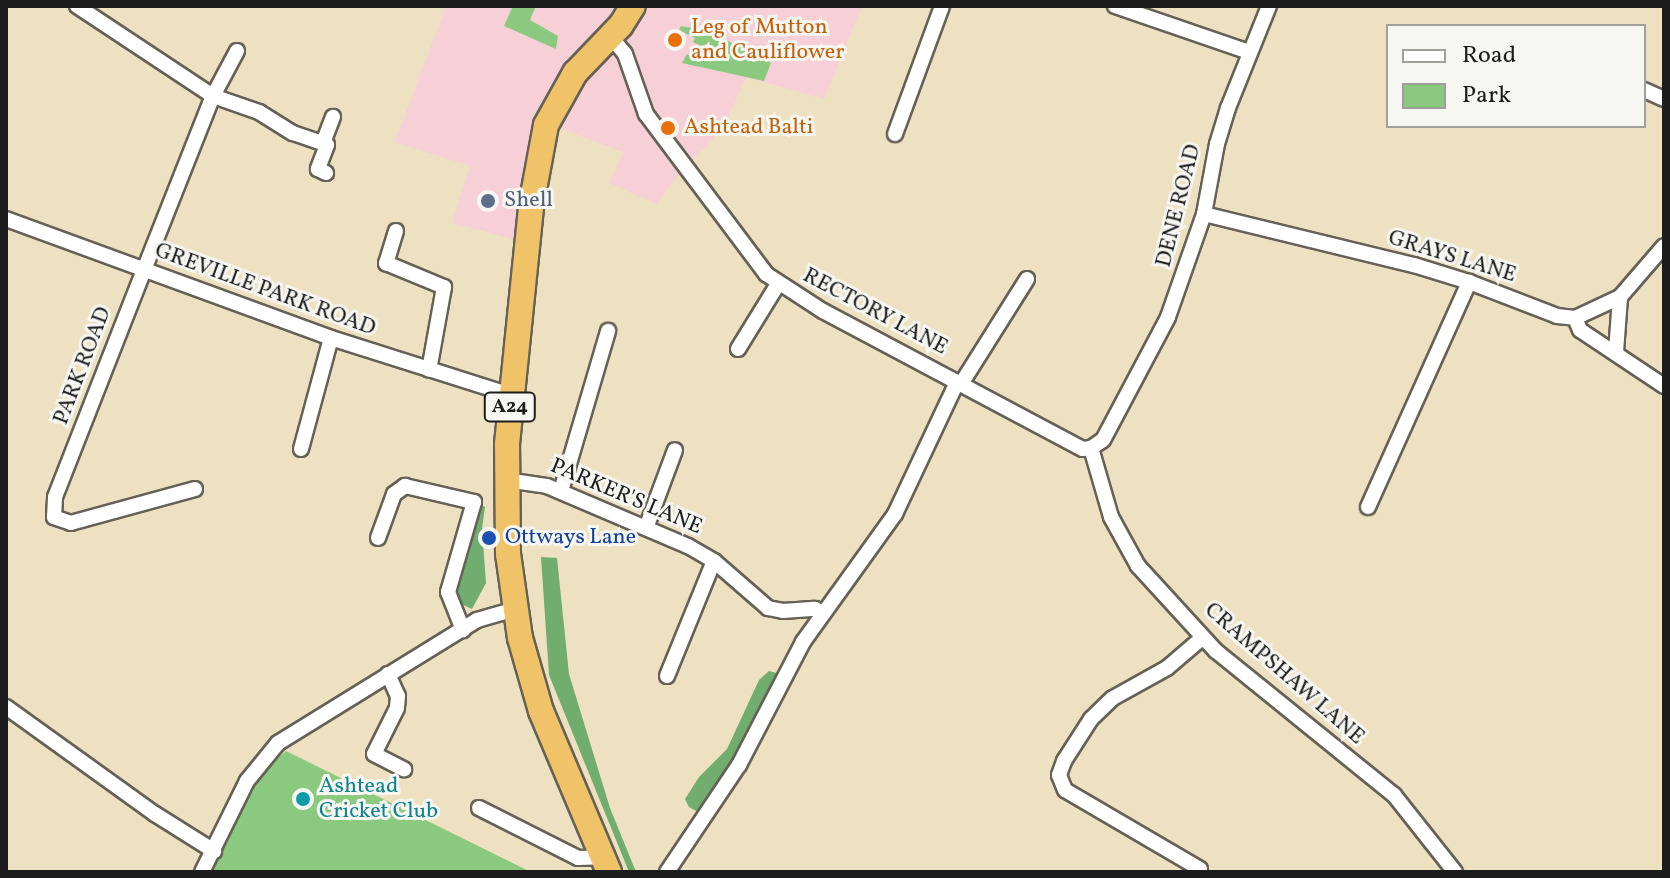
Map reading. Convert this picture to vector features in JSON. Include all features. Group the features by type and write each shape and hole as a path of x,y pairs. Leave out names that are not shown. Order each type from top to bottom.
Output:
{"highway":[{"name":"A24","path":"605,864 541,711 515,609 508,554 506,480 511,395 537,158 555,105 575,73 633,6"}],"street":[{"path":"77,6 213,96 259,112 293,133 327,145 318,169 326,173"},
{"path":"895,134 942,6"},
{"path":"1115,6 1249,52"},
{"name":"DENE ROAD","path":"1091,448 1103,440 1151,353 1189,265 1204,214 1217,144 1249,52 1269,6"},
{"name":"RECTORY LANE","path":"610,36 625,54 646,114 709,195 751,257 778,284 1083,449 1091,448"},
{"name":"PARK ROAD","path":"195,489 71,523 54,517 55,497 144,270 213,96 237,51"},
{"path":"323,143 333,117"},
{"name":"GRAYS LANE","path":"1204,214 1469,282 1557,316 1575,318 1580,330 1664,386"},
{"name":"GREVILLE PARK ROAD","path":"6,219 331,338 511,395"},
{"path":"396,231 386,263 444,287 429,370"},
{"path":"1575,318 1620,297 1664,246"},
{"path":"667,872 739,765 797,654 823,613 909,491 959,383 1027,279"},
{"path":"1368,507 1469,282"},
{"path":"738,349 778,284"},
{"path":"1616,352 1620,297"},
{"path":"561,491 608,331"},
{"path":"301,449 331,338"},
{"name":"CRAMPSHAW LANE","path":"1091,448 1120,538 1138,566 1202,638 1394,795 1455,872"},
{"path":"646,528 675,450"},
{"name":"PARKER'S LANE","path":"506,480 537,483 561,491 714,561 768,608 783,611 815,609 823,613"},
{"path":"378,538 394,494 405,486 474,502 448,592 463,630"},
{"path":"667,676 714,561"},
{"path":"202,872 247,781 271,750 477,620 515,609"},
{"path":"1200,869 1065,790 1059,775 1070,751 1113,698 1167,668 1202,638"},
{"path":"388,674 398,696 397,708 374,754 404,769"},
{"path":"6,707 155,814 214,851"},
{"path":"479,808 578,858 605,864"}],"shaded area":[{"path":"446,6 862,6 824,99 746,77 723,129 680,173 656,204 610,183 623,152 554,126 520,246 510,238 452,223 470,166 395,142"}],"green space":[{"path":"513,6 536,6 530,20 558,36 556,49 504,26"},
{"path":"681,26 709,31 771,63 764,81 682,63 687,54 696,59 703,47 693,42 695,38 679,30"},
{"path":"480,504 485,507 482,529 486,583 472,609 459,603 453,592"},
{"path":"541,557 557,558 569,674 610,808 636,872 629,872 549,675"},
{"path":"769,671 780,674 742,749 708,803 698,812 689,807 685,799 699,777 727,749 759,680"},
{"path":"286,751 531,872 210,872 264,770"}],"place":[{"name":"Leg of Mutton and Cauliflower","path":"675,40"},
{"name":"Ashtead Balti","path":"668,128"},
{"name":"Shell","path":"488,201"},
{"name":"Ottways Lane","path":"489,538"},
{"name":"Ashtead Cricket Club","path":"303,799"}]}
